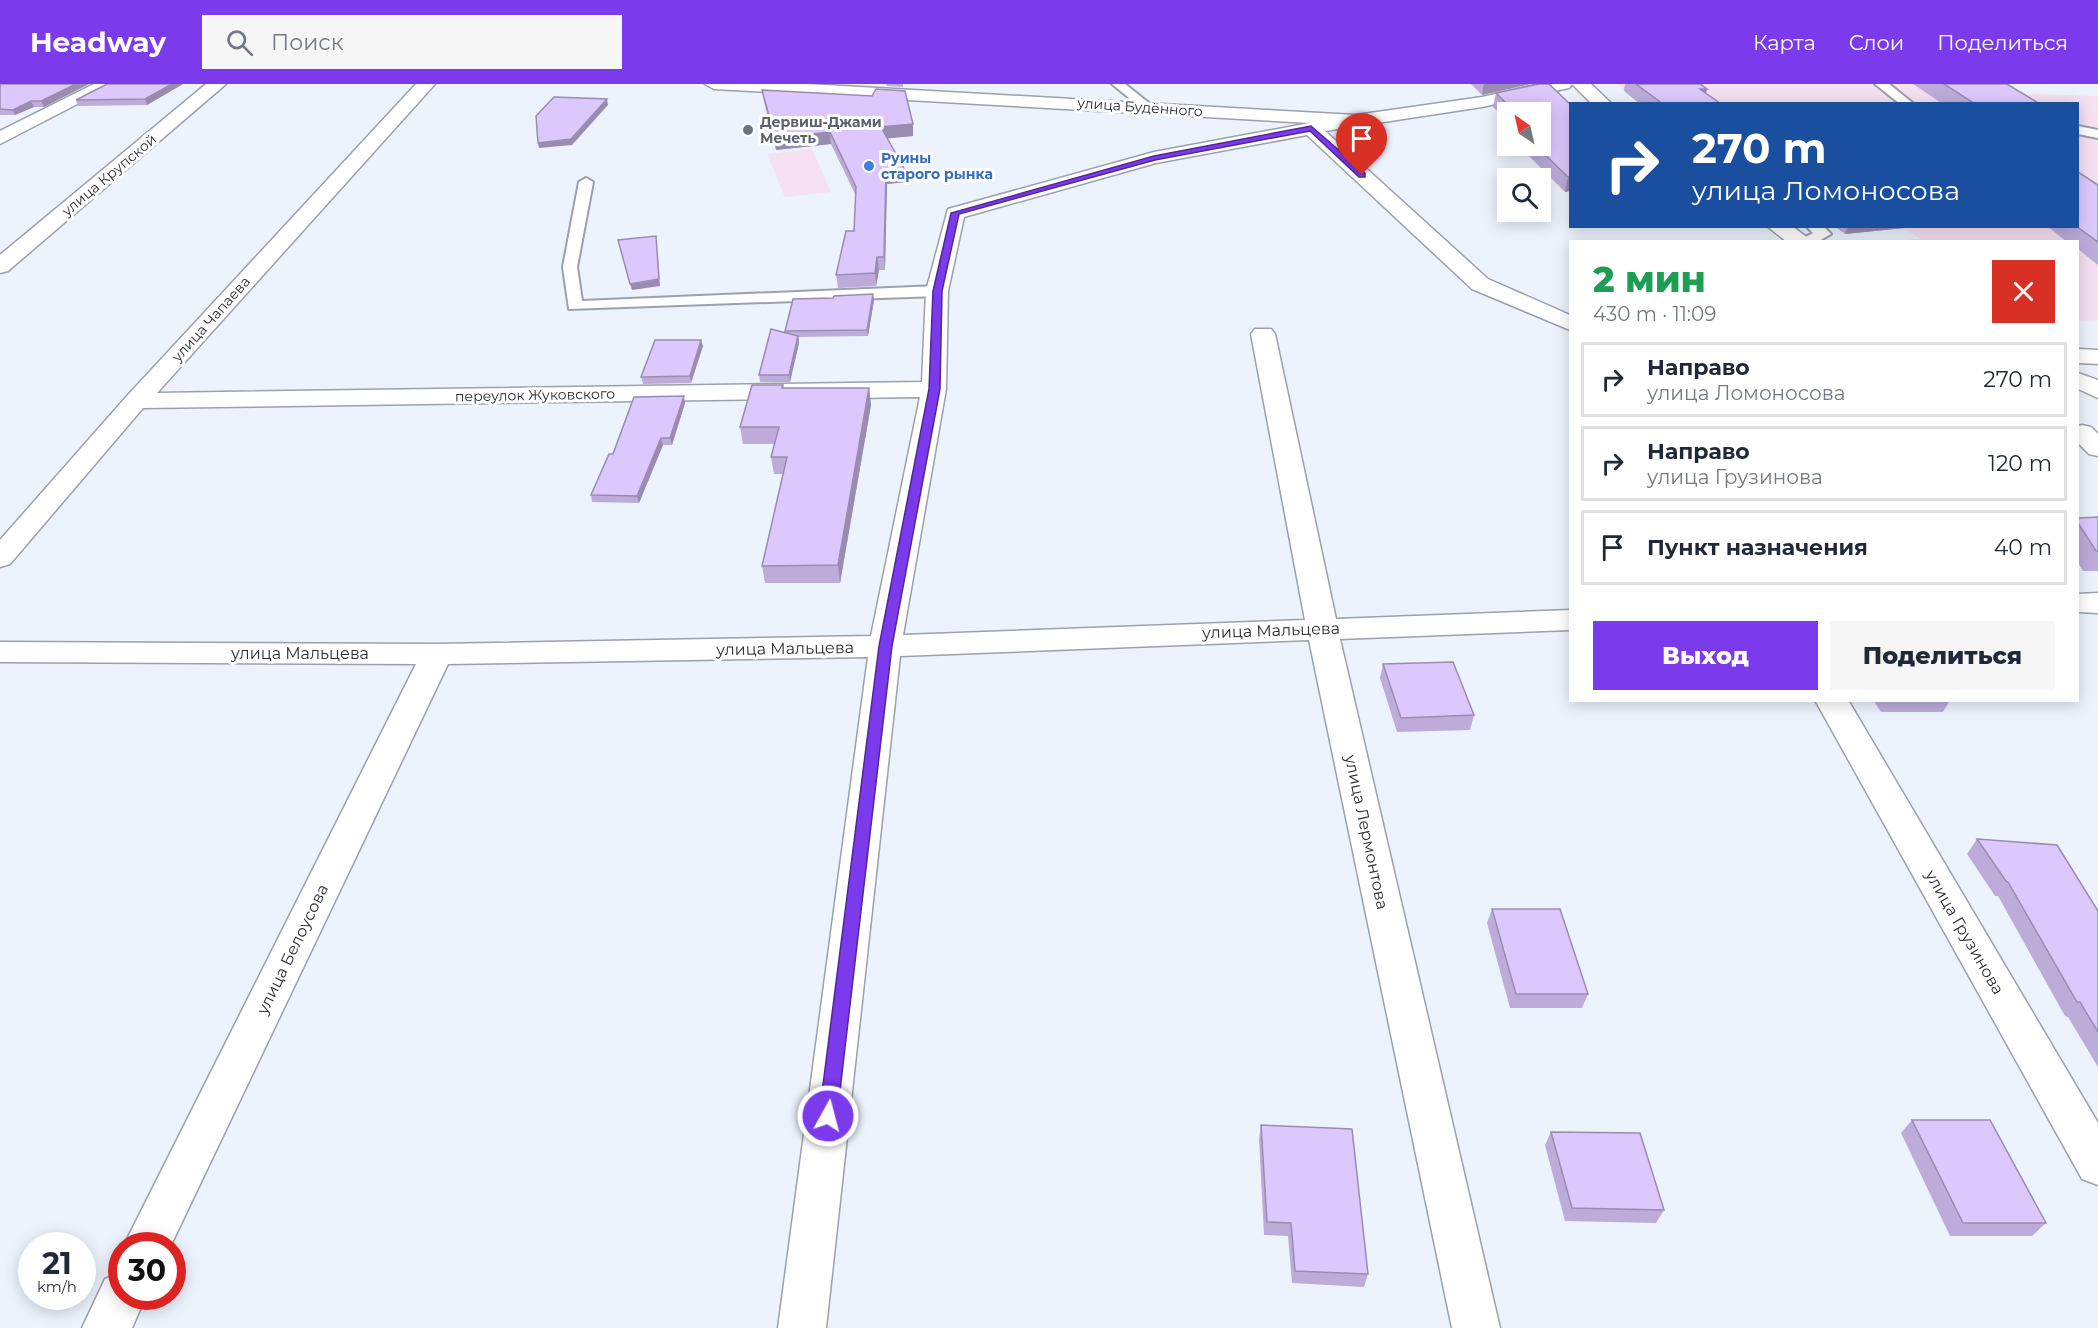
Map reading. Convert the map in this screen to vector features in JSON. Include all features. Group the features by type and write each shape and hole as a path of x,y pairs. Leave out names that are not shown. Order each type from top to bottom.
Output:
{"street":[{"path":"0,138 107,84"},
{"name":"улица Крупской","path":"0,266 217,84"},
{"name":"улица Чапаева","path":"0,558 136,401 426,84"},
{"name":"улица Будённого","path":"714,84 1015,92 1149,108 1356,120 1482,102 1563,84"},
{"path":"1581,84 1601,102"},
{"path":"802,1328 885,646 934,389 938,291 956,213 1154,158 1356,120"},
{"path":"1311,128 1480,284 1569,323"},
{"path":"1780,228 1800,240"},
{"name":"улица Лермонтова","path":"1263,334 1322,628 1476,1328"},
{"path":"2079,356 2098,357"},
{"path":"2079,381 2098,391"},
{"name":"переулок Жуковского","path":"136,401 934,389"},
{"path":"2079,390 2098,391"},
{"path":"2079,603 2098,603"},
{"name":"улица Мальцева","path":"0,652 437,654 885,646 1569,620"},
{"name":"улица Белоусова","path":"153,1232 437,654"},
{"name":"улица Грузинова","path":"1832,702 2098,1164"},
{"path":"106,1328 115,1310"}],"lane":[{"path":"1118,84 1149,108"},
{"path":"1881,84 1905,102"},
{"path":"2079,130 2098,134"},
{"path":"585,182 570,267 575,306 938,291"},
{"path":"1808,240 1824,234 1816,228"}],"shaded area":[{"path":"1618,84 1980,84 1994,93 2098,96 2098,320 2079,321 2079,240 1906,240 1921,239 1904,228 2079,228 2079,102 1685,102 1624,91"},
{"path":"812,149 831,192 785,197 767,154"}],"building":[{"path":"0,84 76,84 41,101 31,101 13,110 0,109"},
{"path":"107,84 172,84 145,99 76,100"},
{"path":"1549,84 1569,103 1569,177 1546,156 1551,156 1551,102 1505,102 1496,93"},
{"path":"1636,84 1700,84 1707,89 1700,89 1718,102 1660,102"},
{"path":"1944,84 2007,84 2037,102 1972,102"},
{"path":"876,89 905,91 913,124 881,127 905,170 886,172 884,257 877,257 875,273 836,275 846,231 854,231 856,187 830,132 775,138 762,90 872,96"},
{"path":"554,97 607,99 571,139 538,143 536,116"},
{"path":"2079,173 2098,185 2098,242 2079,228"},
{"path":"656,236 659,279 630,284 618,240"},
{"path":"873,294 867,330 785,331 793,299"},
{"path":"771,329 798,336 789,375 759,375"},
{"path":"655,340 701,340 690,376 641,377"},
{"path":"752,385 783,385 782,388 869,388 838,565 762,566 787,457 771,457 779,427 740,427"},
{"path":"684,396 670,438 661,438 637,496 591,495 609,454 613,454 634,397"},
{"path":"2098,517 2098,551 2079,525 2079,518"},
{"path":"1453,662 1474,715 1401,718 1383,664"},
{"path":"1977,839 2057,845 2098,911 2098,1032 2080,1002 2077,1002 2008,882"},
{"path":"1492,909 1560,909 1588,994 1516,994"},
{"path":"1912,1120 1990,1120 2046,1223 1963,1223"},
{"path":"1261,1125 1352,1129 1368,1274 1295,1271 1291,1223 1267,1222"},
{"path":"1551,1132 1640,1133 1664,1210 1572,1208"}],"place":[{"name":"Дервиш-Джами Мечеть","path":"748,130"},
{"name":"Руины старого рынка","path":"869,166"}],"route":[{"path":"828,1116 885,646 934,389 938,291 956,213 1154,158 1311,128 1362,175"}]}
